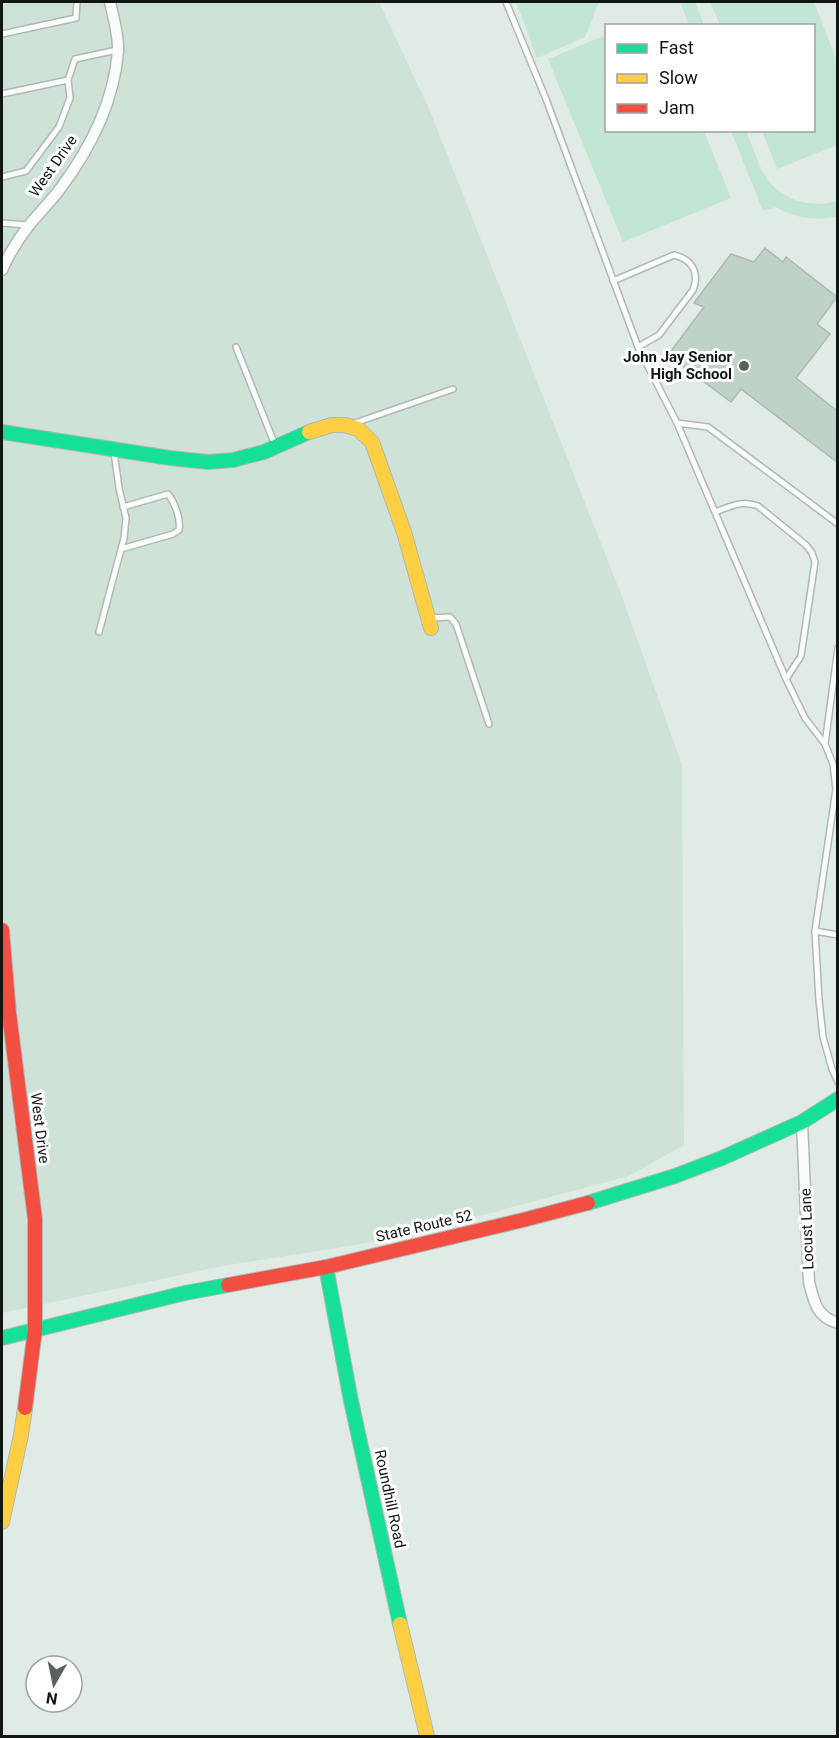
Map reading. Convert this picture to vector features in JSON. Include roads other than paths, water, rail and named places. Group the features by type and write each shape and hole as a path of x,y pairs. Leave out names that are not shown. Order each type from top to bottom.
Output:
{"street":[{"name":"West Drive","path":"2,270 29,225 59,190 86,150 99,124 109,99 118,50 110,2"},
{"path":"2,432 175,460 211,462 232,460 263,452 330,426 348,426 360,431 369,438 376,450 404,532 430,623"},
{"name":"West Drive","path":"2,930 9,1013 35,1219 35,1330 21,1435 2,1522"},
{"name":"State Route 52","path":"2,1338 185,1293 326,1267 605,1198 675,1176 722,1158 802,1122 837,1100"},
{"name":"Locust Lane","path":"802,1122 809,1282 815,1304 822,1316 837,1323"},
{"name":"Roundhill Road","path":"326,1267 351,1401 401,1631 427,1737"}],"lane":[{"path":"2,34 76,18 76,2"},
{"path":"506,2 546,99 638,347 677,423 786,679 805,718 825,744 833,764 837,789 815,931 819,1000 824,1037 837,1082"},
{"path":"2,177 26,171 59,127 70,98 68,80 75,59 118,50"},
{"path":"2,94 68,80"},
{"path":"2,223 29,225"},
{"path":"613,281 674,255 687,260 693,266 696,274 693,290 658,335 638,347"},
{"path":"236,346 276,446"},
{"path":"348,426 453,389"},
{"path":"677,423 708,427 837,524"},
{"path":"99,632 121,549 126,518 118,488 114,450"},
{"path":"121,549 173,534 179,530 180,523 173,500 168,494 123,507"},
{"path":"715,512 740,503 758,506 806,545 812,553 815,562 801,656 786,679"},
{"path":"430,623 450,617 456,624 489,724"},
{"path":"825,744 837,648"},
{"path":"815,931 837,935"}],"place":[{"name":"John Jay Senior High School","path":"744,366"}]}
